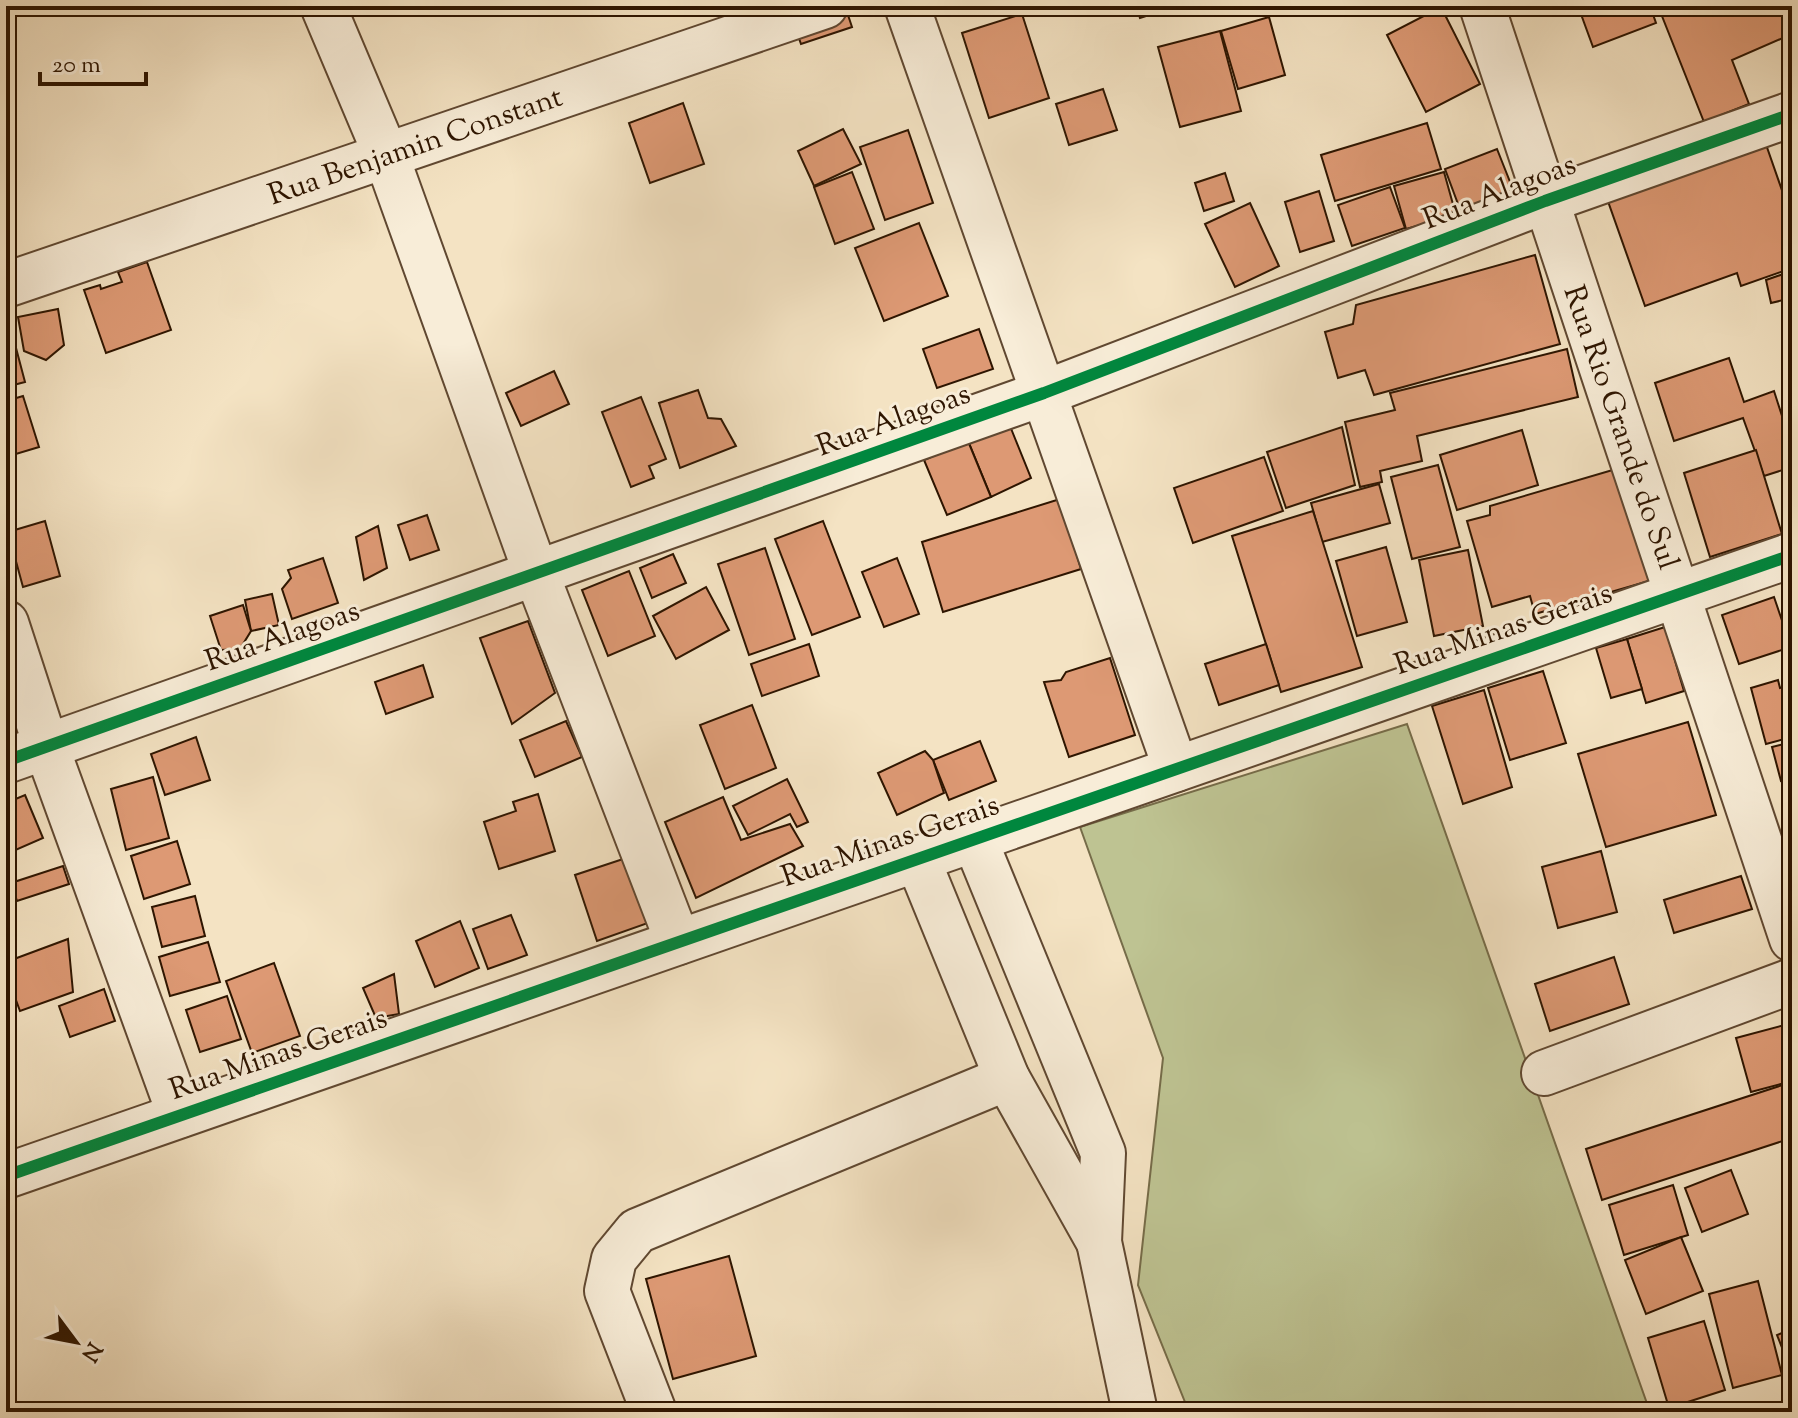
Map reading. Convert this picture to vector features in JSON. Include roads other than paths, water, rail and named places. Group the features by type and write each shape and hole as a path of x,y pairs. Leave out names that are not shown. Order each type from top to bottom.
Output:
{"street":[{"path":"323,6 386,155 536,573 678,942"},
{"name":"Rua Benjamin Constant","path":"6,285 825,6"},
{"path":"907,6 1176,769"},
{"name":"Rua Rio Grande do Sul","path":"1482,6 1545,201 1680,594 1792,939"},
{"name":"Rua Alagoas","path":"26,753 1044,393 1545,201 1792,114"},
{"name":"Rua Minas Gerais","path":"6,1176 1792,555"},
{"path":"6,623 26,753 180,1115"},
{"path":"974,838 1103,1153 1099,1242 1135,1412"},
{"path":"917,858 1007,1078 1099,1242"},
{"path":"1544,1073 1792,981"},
{"path":"654,1412 607,1291 614,1259 637,1231 1007,1078"}]}
